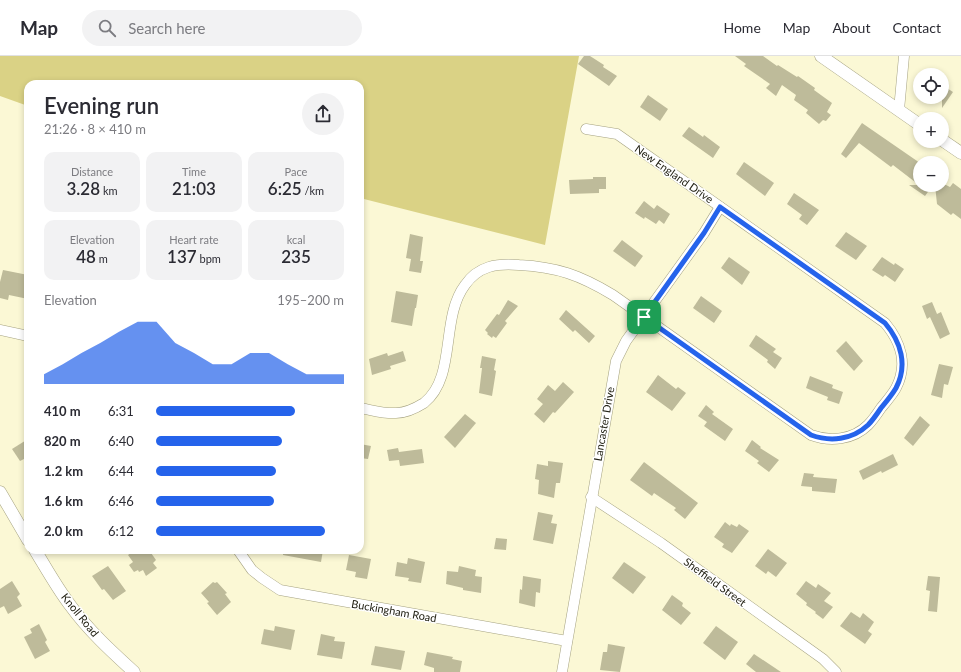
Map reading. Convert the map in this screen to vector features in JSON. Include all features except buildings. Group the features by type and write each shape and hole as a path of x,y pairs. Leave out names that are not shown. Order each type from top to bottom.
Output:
{"street":[{"path":"821,56 913,120"},
{"path":"899,110 904,56"},
{"name":"New England Drive","path":"364,409 383,413 404,412 419,407 435,392 442,376 456,299 468,280 481,270 493,265 504,264 555,269 592,282 613,295 802,430 817,437 826,439 842,438 864,429 870,424 895,390 901,374 902,358 898,343 885,323 616,134 586,129"},
{"path":"949,145 961,153"},
{"name":"Lancaster Drive","path":"562,672 591,497 616,361 626,341 704,233 720,207"},
{"path":"0,330 24,335"},
{"path":"0,492 24,533"},
{"name":"Sheffield Street","path":"591,497 661,543 823,659 836,672"},
{"name":"Knoll Road","path":"39,554 69,605 89,630 134,672"},
{"name":"Buckingham Road","path":"241,554 252,570 280,590 567,641"}],"shaded area":[{"path":"0,56 579,56 545,245 364,199 364,80 24,80 24,105 0,96"}],"route":[{"path":"720,207 885,323 892,332 901,350 901,374 895,390 870,424 864,429 850,436 826,439 811,435 802,430 644,317 704,233 720,207"}]}
